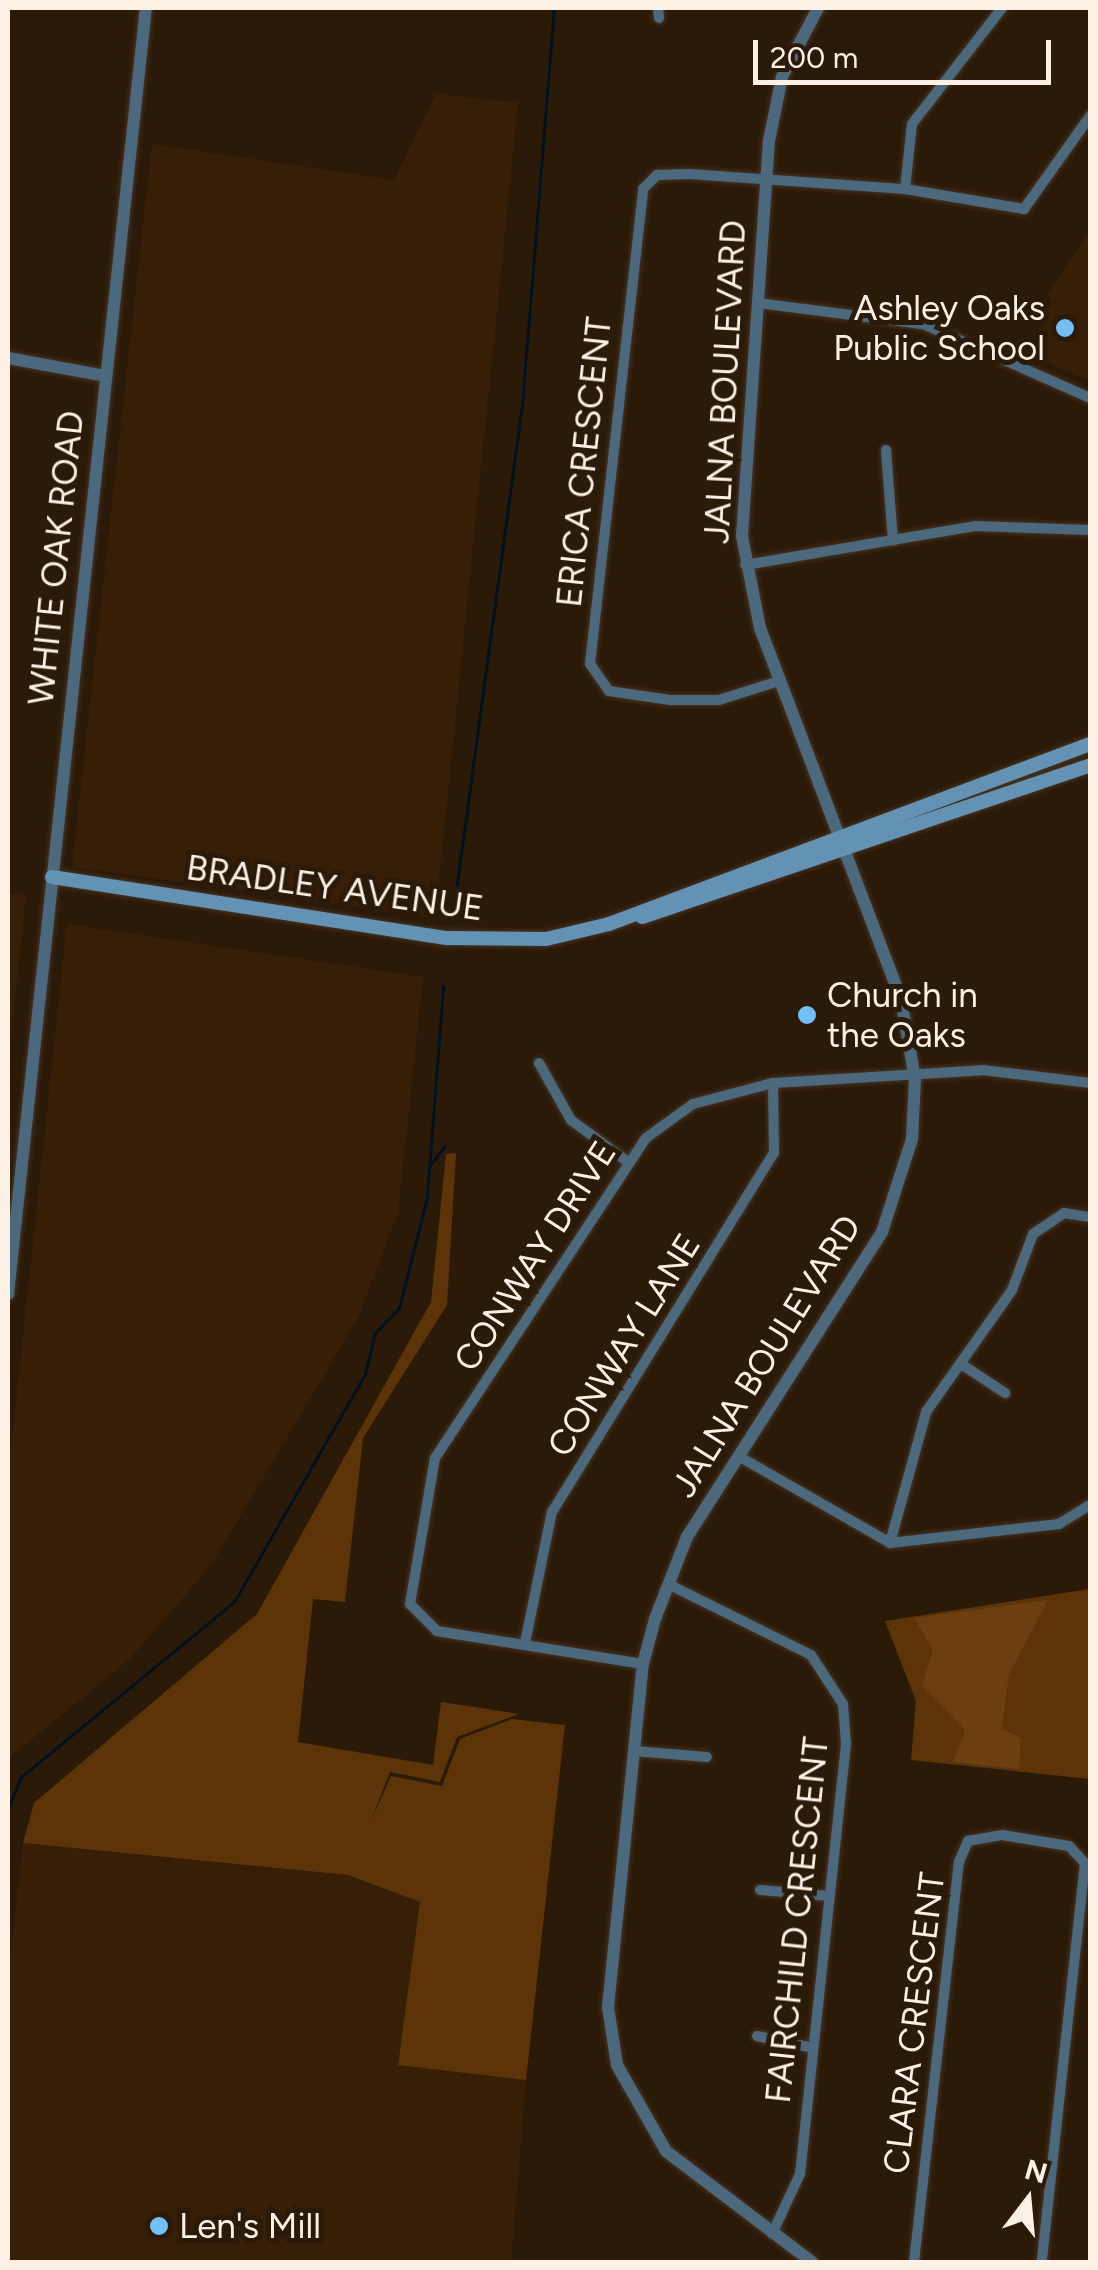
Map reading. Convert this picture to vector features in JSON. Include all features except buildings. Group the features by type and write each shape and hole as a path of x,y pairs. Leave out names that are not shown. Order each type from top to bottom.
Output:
{"main road":[{"name":"BRADLEY AVENUE","path":"52,877 472,941 546,939 609,924 840,841 1090,744"},
{"name":"BRADLEY AVENUE","path":"840,841 1090,765"}],"street":[{"name":"WHITE OAK ROAD","path":"8,1294 146,8"},
{"name":"JALNA BOULEVARD","path":"812,2262 666,2151 616,2065 608,2007 642,1664 668,1584 740,1456 882,1232 912,1138 915,1079 902,999 779,681 745,565 741,494 767,180 782,77 818,8"},
{"path":"905,189 912,124 1002,8"},
{"path":"767,180 905,189 1024,209 1090,116"},
{"name":"ERICA CRESCENT","path":"767,180 668,173 642,189 590,664 609,692 670,700 719,700 779,681"},
{"path":"758,303 923,324 1090,398"},
{"path":"8,358 106,376"},
{"path":"886,450 893,541"},
{"path":"745,565 1016,523 1090,530"},
{"path":"538,1062 570,1120 628,1162"},
{"name":"CONWAY DRIVE","path":"642,1664 421,1623 410,1604 426,1484 628,1162 692,1104 773,1083 915,1079 983,1070 1090,1083"},
{"name":"CONWAY LANE","path":"525,1644 552,1512 774,1154 773,1083"},
{"path":"890,1543 913,1440 1012,1290 1044,1220 1090,1217"},
{"path":"960,1364 1005,1393"},
{"path":"740,1456 890,1543 1059,1524 1090,1505"},
{"name":"FAIRCHILD CRESCENT","path":"668,1584 742,1615 828,1673 846,1744 800,2174 772,2234"},
{"path":"634,1751 707,1757"},
{"name":"CLARA CRESCENT","path":"914,2262 959,1862 968,1842 1002,1835 1057,1842 1085,1863 1042,2262"},
{"path":"760,1890 828,1896"},
{"path":"757,2036 814,2048"}],"shaded area":[{"path":"436,94 518,103 435,918 72,867 152,144 394,180"},
{"name":"Ashley Oaks Public School","path":"1090,232 1090,381 1026,353 1052,303 1047,294"},
{"path":"8,893 26,896 8,1062"},
{"path":"67,924 423,977 398,1213 358,1318 212,1564 130,1659 8,1759 8,1477"},
{"path":"456,1153 447,1305 363,1438 345,1602 313,1599 298,1742 433,1765 441,1702 519,1714 457,1737 440,1782 390,1772 371,1821 391,1776 442,1786 460,1739 512,1719 565,1725 526,2080 398,2065 420,1902 348,1875 23,1843 34,1803 257,1614 431,1302 446,1154"},
{"path":"1090,1589 1090,1779 911,1760 916,1701 885,1621"},
{"path":"1048,1600 1009,1674 1002,1729 1021,1738 1019,1769 953,1762 965,1730 922,1686 933,1650 914,1618"},
{"path":"23,1843 348,1875 420,1902 398,2064 526,2080 511,2262 8,2262 8,1980"}],"waterway":[{"path":"453,913 522,405 554,8"},
{"path":"8,1808 21,1777 234,1602 365,1374 375,1333 399,1308 427,1197 443,987"},
{"path":"430,1165 445,1146"}],"place":[{"name":"Ashley Oaks Public School","path":"1065,328"},
{"name":"Church in the Oaks","path":"807,1015"},
{"name":"Len's Mill","path":"159,2226"}]}
